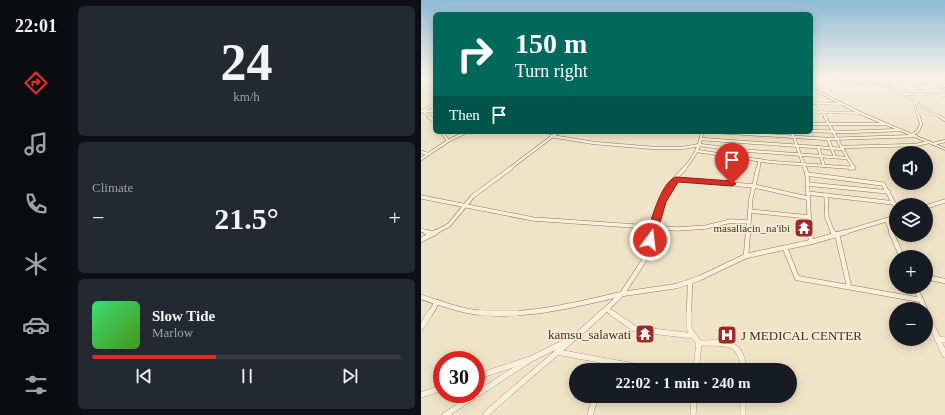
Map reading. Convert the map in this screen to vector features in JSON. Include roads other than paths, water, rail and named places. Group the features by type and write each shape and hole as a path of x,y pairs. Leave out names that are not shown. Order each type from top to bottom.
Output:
{"street":[{"path":"825,96 884,124 945,149"},
{"path":"905,96 945,120"},
{"path":"754,134 794,138 828,139 914,136 921,128 914,104 921,96"},
{"path":"813,103 840,104"},
{"path":"697,151 804,165 854,168 823,113 819,103"},
{"path":"433,106 423,111 433,120"},
{"path":"813,112 860,113"},
{"path":"813,124 884,124"},
{"path":"813,131 899,130"},
{"path":"443,134 448,141"},
{"path":"421,159 448,141 462,134"},
{"path":"421,240 453,221 473,196 554,134"},
{"path":"485,415 530,374 578,335 622,294 643,262 662,202 671,183 692,160 700,145 702,134"},
{"path":"727,140 728,134"},
{"path":"793,134 807,174 807,198 811,242"},
{"path":"759,135 761,143"},
{"path":"551,136 594,143 671,149 700,145 835,158 847,157"},
{"path":"701,138 832,148 916,145 945,141"},
{"path":"828,139 835,158"},
{"path":"819,147 824,166"},
{"path":"421,152 428,154"},
{"path":"746,256 748,222 760,160"},
{"path":"807,174 880,183 885,186 892,198"},
{"path":"676,179 754,186 807,198"},
{"path":"807,184 889,192"},
{"path":"838,187 840,197"},
{"path":"807,193 889,204"},
{"path":"826,195 827,218 835,235 849,286"},
{"path":"421,197 533,219 678,229 706,227 731,221 748,222"},
{"path":"933,205 945,201"},
{"path":"750,211 809,217"},
{"path":"421,297 473,312 508,314 583,302 622,294 677,286 700,278 746,256 811,242 866,225 887,221 899,250"},
{"path":"421,230 433,234"},
{"path":"785,248 797,278 837,286 849,286 921,300"},
{"path":"933,278 945,281"},
{"path":"690,282 689,329 699,343 697,363"},
{"path":"918,294 921,300"},
{"path":"421,327 437,302"},
{"path":"607,308 635,330 694,336"},
{"path":"933,328 945,355"},
{"path":"445,415 533,358 578,335"},
{"path":"938,339 945,340"},
{"path":"699,343 731,344 737,346 741,352 743,363"},
{"path":"557,352 617,363"},
{"path":"485,375 533,358"},
{"path":"421,395 433,391"},
{"path":"590,415 594,403"},
{"path":"693,415 694,403"},
{"path":"743,403 743,415"}],"place":[{"name":"masallacin_na'ibi","path":"804,228"},
{"name":"kamsu_salawati","path":"645,334"},
{"name":"J MEDICAL CENTER","path":"727,335"}]}
